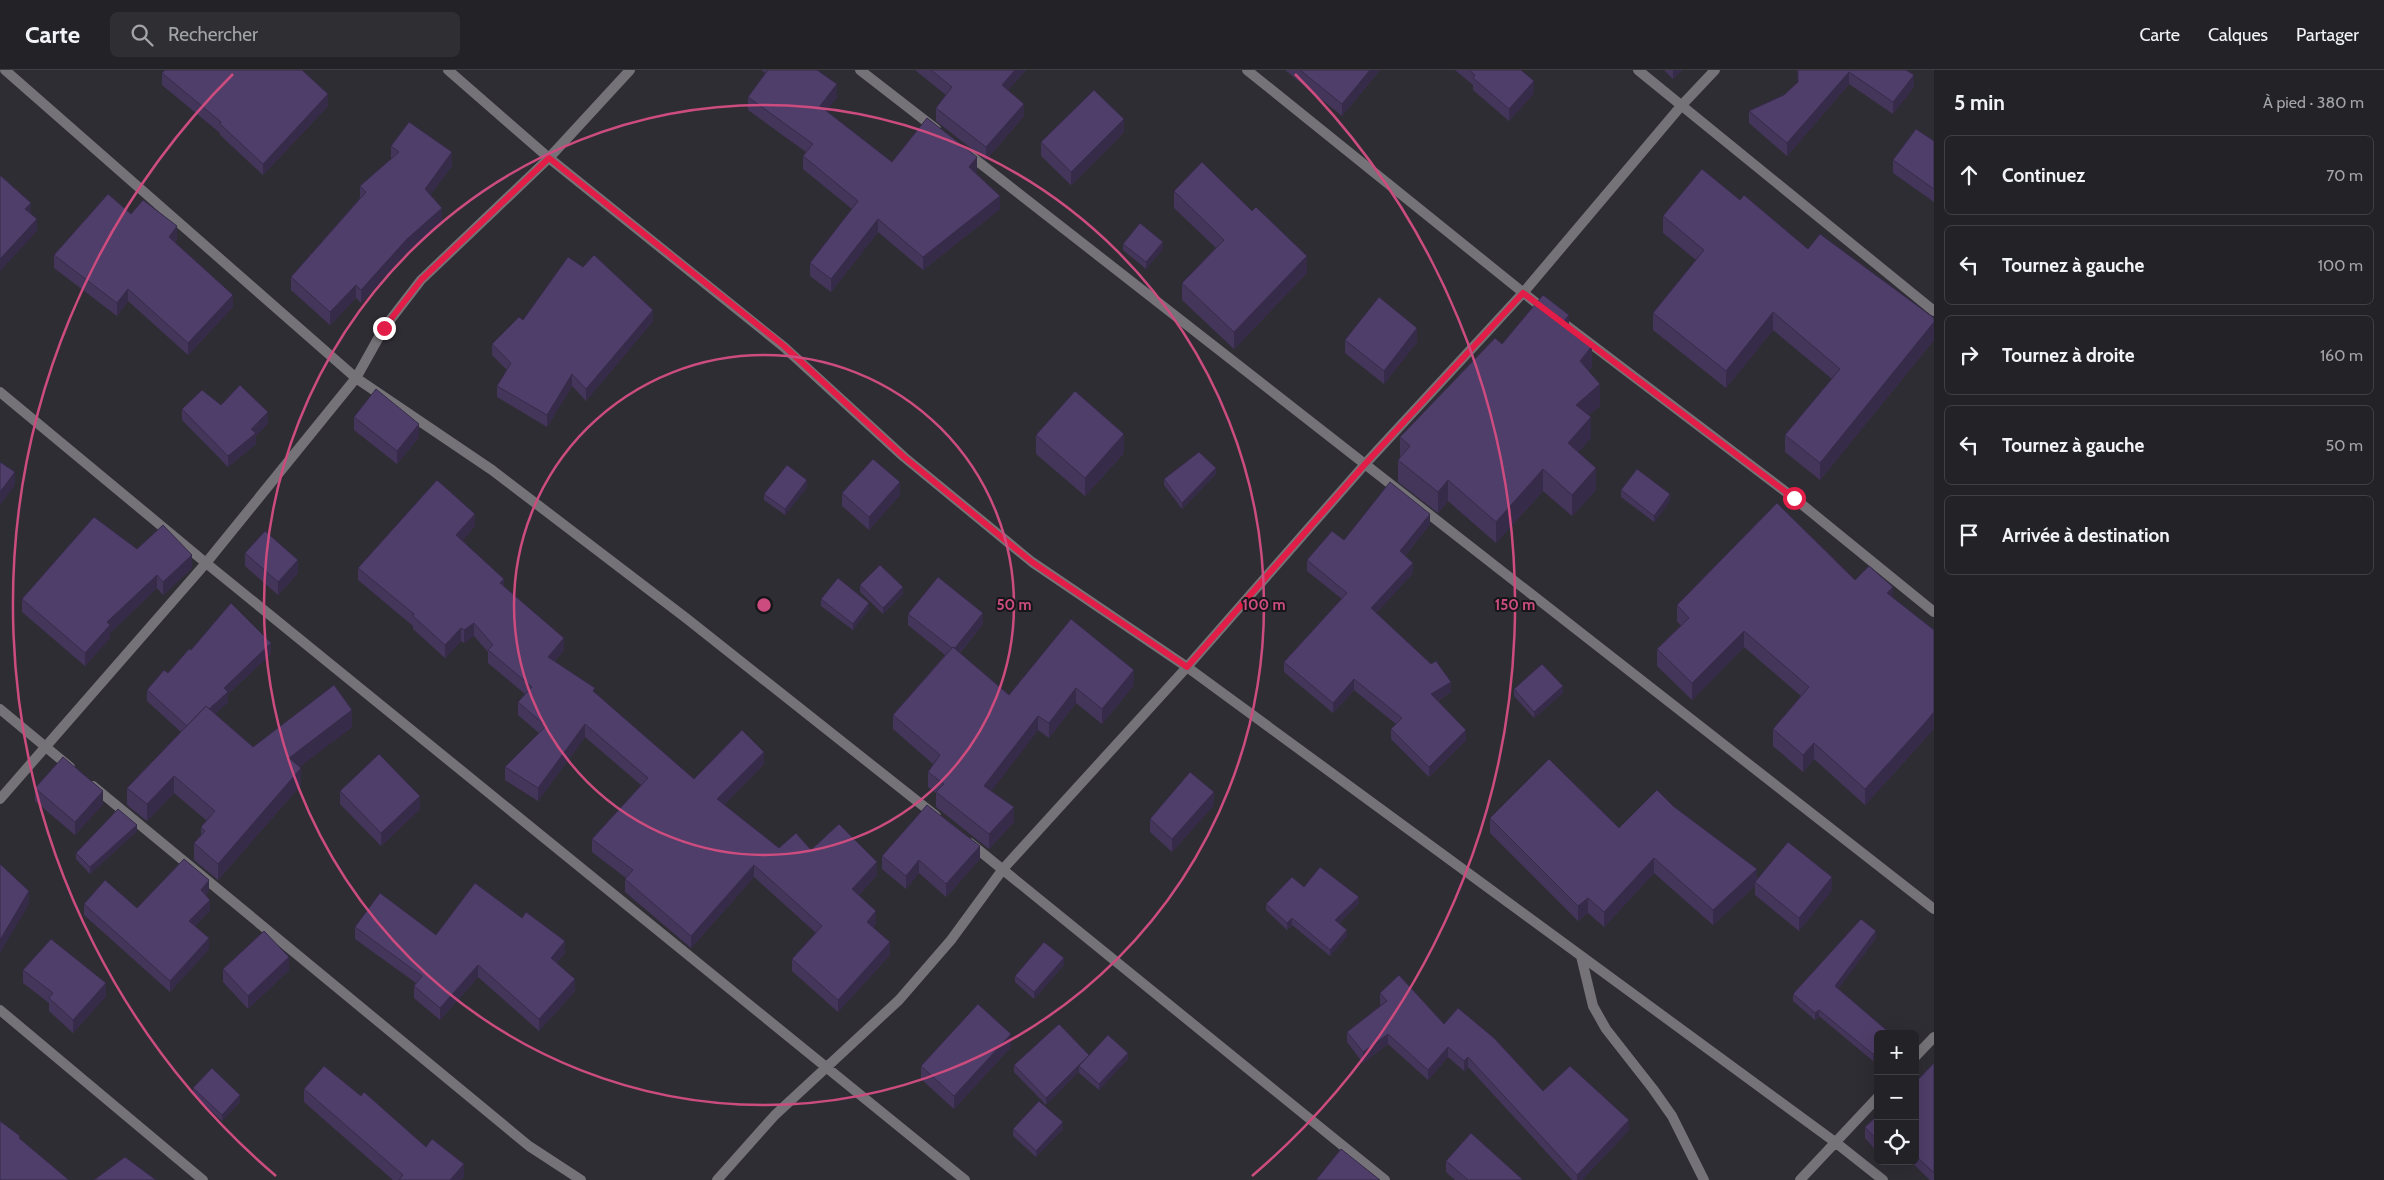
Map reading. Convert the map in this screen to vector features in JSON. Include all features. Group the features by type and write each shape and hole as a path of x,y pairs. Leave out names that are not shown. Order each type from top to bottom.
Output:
{"street":[{"path":"4,70 356,378 523,494 686,618 941,820"},
{"path":"448,70 549,158 784,346 904,457 1032,562 1187,667 1835,1142 1883,1180"},
{"path":"0,799 47,748 206,564 356,378 384,328 421,280 549,158 630,70"},
{"path":"860,70 943,135"},
{"path":"1247,70 1523,293 1794,498 1934,612"},
{"path":"1638,70 1934,311"},
{"path":"717,1180 775,1115 899,1000 951,940 1003,869 1187,667 1366,463 1523,293 1681,106 1715,70"},
{"path":"959,147 1366,463 1934,909"},
{"path":"0,392 206,564 965,1180"},
{"path":"0,708 529,1146 581,1180"},
{"path":"964,838 1385,1180"},
{"path":"1580,956 1593,1006 1606,1030 1672,1116 1704,1180"},
{"path":"0,1010 203,1180"},
{"path":"1919,1053 1934,1037"},
{"path":"1800,1180 1874,1101"}],"building":[{"path":"165,70 302,70 328,94 263,164 220,124 221,122 162,73"},
{"path":"768,70 817,70 837,84 820,106 892,162 927,118 977,157 969,167 1000,196 923,257 878,219 831,279 810,263 858,201 803,156 813,144 748,97"},
{"path":"931,70 1015,70 1002,85 1024,104 986,147 936,108 952,87"},
{"path":"1300,70 1370,70 1342,104"},
{"path":"1469,70 1521,70 1534,81 1509,109 1473,78 1475,75"},
{"path":"1798,70 1906,70 1914,75 1893,102 1849,72 1787,143 1749,111 1784,95 1798,82"},
{"path":"1094,90 1124,119 1071,172 1041,142"},
{"path":"409,122 452,152 425,189 442,208 407,239 361,290 356,285 330,312 291,277 366,192 360,186 399,152 391,146"},
{"path":"1916,129 1934,141 1934,189 1893,160"},
{"path":"1202,162 1252,211 1256,207 1307,256 1234,332 1182,283 1224,240 1174,191"},
{"path":"1702,169 1740,200 1744,195 1808,249 1820,234 1934,318 1934,322 1820,463 1785,435 1840,369 1773,312 1726,371 1653,313 1704,250 1663,216"},
{"path":"0,176 31,203 25,209 37,219 0,259"},
{"path":"108,194 131,214 143,200 177,226 169,237 233,295 188,343 128,289 117,303 54,255"},
{"path":"1140,223 1163,242 1146,262 1123,244"},
{"path":"594,255 653,310 586,389 572,374 547,415 497,386 511,363 492,344 519,317 523,320 568,257 583,267"},
{"path":"1543,295 1569,315 1562,323 1592,346 1580,361 1600,384 1576,405 1591,417 1568,443 1596,468 1572,495 1543,469 1496,522 1448,480 1438,492 1398,460 1410,446 1400,437 1495,338 1502,344"},
{"path":"1379,297 1417,328 1384,371 1345,340"},
{"path":"240,385 268,412 251,429 256,433 228,456 182,409 202,390 221,405"},
{"path":"376,389 419,424 397,451 354,417"},
{"path":"1075,391 1124,434 1085,478 1036,435"},
{"path":"1199,452 1216,468 1182,503 1164,479"},
{"path":"873,459 900,482 869,517 842,493"},
{"path":"0,462 15,472 0,492"},
{"path":"787,465 807,480 785,509 764,494"},
{"path":"1637,469 1670,494 1654,516 1621,490"},
{"path":"437,480 475,514 456,535 504,579 500,583 564,638 548,657 595,688 593,691 694,779 742,730 764,752 717,799 779,848 796,833 811,850 839,824 877,862 852,889 876,911 867,922 890,942 838,1000 792,959 822,926 754,865 691,936 625,879 633,870 592,839 648,778 585,724 538,788 505,767 546,726 518,702 532,687 488,650 493,645 474,623 464,630 461,628 445,645 413,616 414,614 358,568"},
{"path":"1390,482 1430,514 1400,551 1413,563 1371,608 1431,664 1436,661 1451,682 1431,694 1466,730 1429,767 1391,729 1402,718 1354,679 1333,703 1284,662 1347,593 1307,560 1332,531 1344,540"},
{"path":"1777,503 1855,580 1869,566 1893,587 1887,593 1934,630 1934,712 1865,789 1814,743 1803,755 1773,729 1809,687 1744,631 1692,683 1657,649 1689,618 1677,605"},
{"path":"94,517 137,549 163,525 192,555 163,582 157,575 107,622 110,625 85,653 22,599"},
{"path":"265,531 298,560 278,582 245,553"},
{"path":"880,565 903,587 883,608 860,585"},
{"path":"938,577 983,613 955,648 952,648 908,614"},
{"path":"838,578 869,603 853,624 821,599"},
{"path":"231,603 271,643 224,688 228,692 209,709 206,706 187,726 147,690 164,670 168,673 189,649 191,650"},
{"path":"1071,619 1134,670 1102,709 1076,688 1049,723 1038,716 984,786 1014,807 989,834 936,792 944,784 928,772 940,755 893,715 953,647 1009,695"},
{"path":"1542,664 1563,686 1534,712 1514,689"},
{"path":"334,685 352,710 289,758 301,768 218,864 194,843 205,831 201,827 215,811 174,776 147,804 127,788 206,706 253,747"},
{"path":"379,754 420,796 381,833 340,791"},
{"path":"63,757 103,791 75,822 35,788"},
{"path":"1549,759 1619,828 1657,790 1673,806 1757,869 1713,910 1654,858 1604,912 1588,898 1578,906 1490,818"},
{"path":"1190,772 1214,792 1172,839 1150,819"},
{"path":"927,805 980,846 946,884 919,860 906,876 882,856"},
{"path":"118,809 137,825 90,867 76,853"},
{"path":"1788,842 1832,877 1799,918 1755,882"},
{"path":"184,859 209,880 201,890 210,900 189,921 209,938 170,981 84,904 105,880 137,908"},
{"path":"0,864 29,891 0,940"},
{"path":"1320,867 1359,897 1335,920 1347,930 1330,950 1292,918 1287,923 1266,904 1292,877 1304,887"},
{"path":"475,883 522,918 526,912 565,941 551,958 575,979 539,1019 478,965 440,1008 414,986 422,976 355,927 380,893 436,935"},
{"path":"1861,919 1876,931 1835,986 1886,1030 1874,1030 1873,1054 1819,1010 1815,1013 1793,994"},
{"path":"264,931 289,957 248,996 223,969"},
{"path":"51,939 106,983 73,1020 49,998 53,993 23,970"},
{"path":"1044,942 1064,958 1034,992 1015,976"},
{"path":"1399,975 1444,1024 1458,1008 1494,1038 1543,1091 1570,1066 1629,1120 1577,1175 1468,1057 1464,1061 1448,1047 1428,1070 1388,1034 1363,1052 1347,1032 1387,1001 1380,993"},
{"path":"978,1004 1011,1034 954,1096 921,1066"},
{"path":"1059,1024 1089,1055 1046,1098 1014,1065"},
{"path":"1108,1035 1128,1053 1099,1084 1079,1066"},
{"path":"1934,1063 1934,1173 1919,1159 1919,1079"},
{"path":"324,1066 361,1096 364,1092 426,1147 432,1139 464,1164 450,1180 399,1180 403,1175 304,1089"},
{"path":"212,1068 240,1095 222,1115 193,1088"},
{"path":"1039,1101 1063,1122 1036,1151 1013,1129"},
{"path":"1874,1119 1874,1137 1865,1127"},
{"path":"0,1121 20,1136 19,1138 69,1180 0,1180"},
{"path":"1471,1133 1522,1179 1468,1180 1446,1161"},
{"path":"1341,1149 1380,1180 1316,1180"},
{"path":"125,1157 156,1180 94,1180"}],"route":[{"path":"384,328 421,280 549,158 784,346 904,457 1032,562 1187,667 1366,463 1523,293 1794,498"}]}
